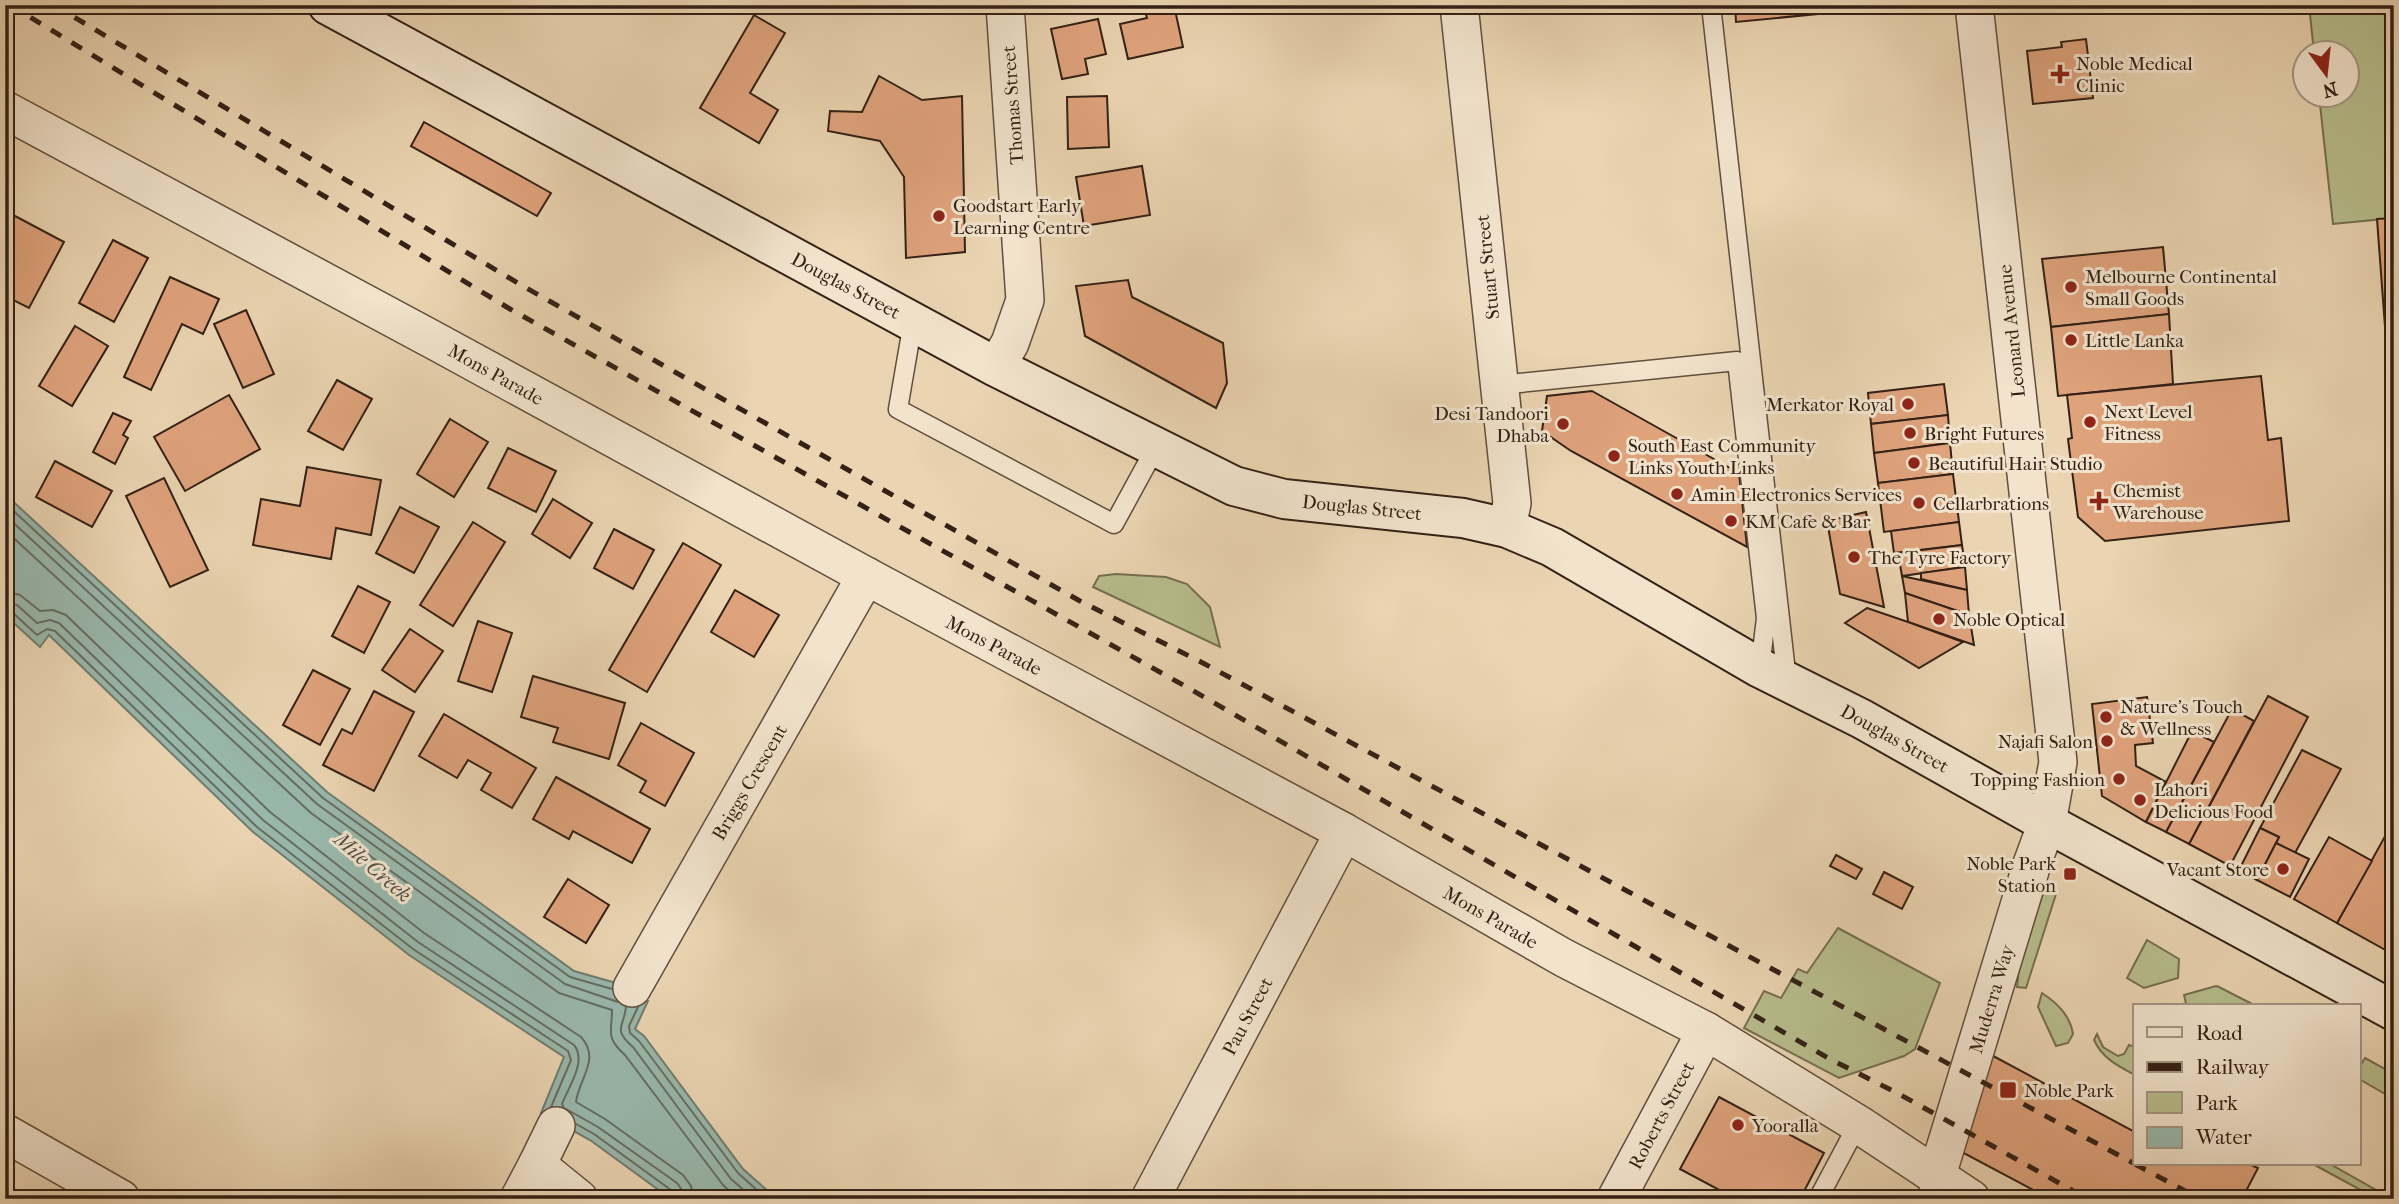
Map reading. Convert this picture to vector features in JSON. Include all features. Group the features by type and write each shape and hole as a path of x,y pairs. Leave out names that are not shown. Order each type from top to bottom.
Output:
{"main road":[{"name":"Douglas Street","path":"328,5 996,367 1234,486 1284,499 1463,518 1507,528 1566,554 1774,675 1862,719 2047,823 2394,1011"}],"street":[{"name":"Thomas Street","path":"996,367 1010,343 1025,300 1006,5"},
{"name":"Stuart Street","path":"1459,5 1512,503 1507,528"},
{"name":"Leonard Avenue","path":"1974,5 2058,762 2047,823"},
{"name":"Mons Parade","path":"5,110 1344,832 1564,958 1706,1031 1858,1124 1938,1187 1971,1199"},
{"name":"Briggs Crescent","path":"632,988 866,576"},
{"name":"Muderra Way","path":"1938,1187 2032,864 2047,823"},
{"name":"Pau Street","path":"1150,1199 1344,832"},
{"name":"Roberts Street","path":"1616,1199 1706,1031"},
{"path":"519,1199 556,1126"},
{"path":"5,1133 121,1199"},
{"path":"537,1166 579,1199"}],"lane":[{"path":"1711,5 1774,675"},
{"path":"913,322 898,409 1114,524 1156,447"},
{"path":"1500,385 1737,361 1774,675"},
{"path":"1818,1199 1858,1124"}],"green space":[{"path":"2309,5 2394,5 2394,218 2333,224 2320,108 2360,108 2360,38 2313,38"},
{"path":"1116,574 1166,577 1187,584 1210,607 1220,647 1093,587 1099,576"},
{"path":"2047,882 2053,883 2057,891 2026,988 2017,987 2020,959"},
{"path":"1838,928 1940,983 1915,1049 1904,1056 1839,1078 1744,1028 1764,991 1781,998 1798,969 1807,973"},
{"path":"2147,940 2179,959 2178,978 2144,988 2127,978"},
{"path":"2216,986 2252,1004 2183,1004 2186,1003 2184,995"},
{"path":"2042,993 2066,1015 2073,1034 2068,1043 2056,1046 2038,1007"},
{"path":"2097,1034 2103,1047 2118,1056 2124,1054 2129,1045 2133,1046 2133,1074 2106,1057 2094,1040"},
{"path":"2365,1058 2394,1074 2394,1099 2360,1080 2360,1066"},
{"path":"2317,1166 2334,1166 2392,1199 2377,1199"}],"water":[{"name":"Mile Creek","path":"5,494 327,792 574,971 616,983 648,1001 635,1029 644,1036 743,1169 777,1199 671,1199 590,1140 541,1113 564,1057 409,955 253,832 49,635 40,647 5,615"}],"building":[{"path":"1174,5 1183,47 1128,59 1120,24 1147,18 1144,8"},
{"path":"1735,5 1899,5 1899,6 1736,22"},
{"path":"754,15 785,33 750,93 778,110 759,143 700,108"},
{"path":"1098,19 1106,54 1085,59 1088,74 1062,79 1051,29"},
{"name":"Noble Medical Clinic","path":"2086,39 2093,98 2033,104 2027,51 2062,47 2061,42"},
{"path":"879,76 922,100 962,96 965,252 906,258 904,177 880,141 828,131 830,111 862,112"},
{"path":"1107,96 1109,147 1068,149 1067,97"},
{"path":"424,122 551,193 537,216 411,146"},
{"path":"1142,166 1150,215 1084,226 1076,177"},
{"path":"15,216 64,242 29,308 5,296 5,234"},
{"path":"2394,218 2394,393 2390,394 2377,219"},
{"path":"113,240 148,258 114,322 79,303"},
{"path":"2163,247 2169,314 2051,327 2042,259"},
{"path":"170,277 219,299 203,334 182,324 151,390 124,377"},
{"path":"1128,280 1132,297 1223,343 1227,383 1216,408 1085,336 1076,286"},
{"path":"246,310 274,374 243,388 214,324"},
{"path":"2169,314 2173,384 2058,396 2051,327"},
{"path":"75,326 108,346 72,406 39,386"},
{"path":"2261,376 2268,440 2281,438 2289,521 2105,541 2078,517 2068,439 2072,438 2067,395"},
{"path":"337,380 372,399 343,450 308,431"},
{"name":"Merkator Royal","path":"1944,384 1948,415 1871,424 1868,393"},
{"path":"1592,391 1739,473 1747,547 1571,451 1542,431 1547,396"},
{"path":"229,395 260,449 185,491 154,437"},
{"path":"113,413 131,421 123,435 128,438 115,464 93,452"},
{"name":"Bright Futures","path":"1948,415 1950,443 1874,453 1871,424"},
{"path":"450,419 488,442 454,497 417,474"},
{"name":"Beautiful Hair Studio","path":"1950,443 1953,474 1878,483 1874,453"},
{"path":"508,448 556,471 536,512 488,488"},
{"path":"55,461 112,491 92,527 36,497"},
{"path":"307,467 381,480 371,535 336,528 331,559 253,545 261,499 300,506"},
{"name":"Cellarbrations","path":"1953,474 1959,522 1884,532 1878,483"},
{"path":"164,478 208,570 170,587 126,496"},
{"path":"2394,483 2394,608 2386,484"},
{"path":"553,499 592,523 570,558 532,534"},
{"path":"400,507 439,527 414,573 376,553"},
{"name":"The Tyre Factory","path":"1866,512 1884,607 1840,594 1827,521"},
{"path":"473,522 505,542 453,626 420,605"},
{"path":"1959,522 1962,545 1894,553 1891,531"},
{"path":"614,529 654,550 633,589 594,568"},
{"path":"683,543 721,565 647,692 609,670"},
{"path":"1962,545 1965,567 1902,576 1898,553"},
{"path":"1965,567 1967,590 1921,579 1921,573"},
{"path":"1902,576 1967,590 1969,615 1905,593"},
{"path":"358,586 390,602 364,653 332,636"},
{"path":"735,590 779,615 754,657 711,632"},
{"name":"Noble Optical","path":"1905,593 1969,615 1974,645 1908,622"},
{"name":"The Tyre Factory","path":"1867,608 1963,642 1919,668 1845,623"},
{"path":"478,621 512,633 492,692 458,681"},
{"path":"410,629 443,651 415,692 382,670"},
{"path":"313,670 350,689 320,745 283,725"},
{"path":"533,676 625,703 609,759 553,742 558,728 521,717"},
{"path":"374,691 414,712 374,791 323,765 342,729 352,734"},
{"path":"2268,696 2308,717 2230,866 2189,844"},
{"path":"2147,697 2153,743 2135,745 2136,766 2166,782 2146,822 2102,796 2092,704"},
{"path":"2232,709 2254,721 2189,844 2166,832"},
{"path":"444,714 536,768 512,808 481,790 491,773 468,760 457,778 419,756"},
{"path":"641,723 694,753 665,806 640,792 646,781 618,765"},
{"path":"2192,731 2214,742 2166,832 2146,822"},
{"path":"2302,750 2341,769 2295,853 2276,843 2279,837 2260,828"},
{"path":"556,777 650,829 632,863 573,831 569,839 533,819"},
{"path":"2394,820 2394,944 2389,952 2337,923"},
{"path":"2260,828 2279,837 2257,880 2239,870"},
{"path":"2329,837 2372,861 2337,923 2294,899"},
{"name":"Vacant Store","path":"2276,843 2309,859 2290,897 2257,880"},
{"path":"1836,855 1862,869 1856,879 1830,866"},
{"path":"1884,872 1913,887 1902,909 1873,894"},
{"path":"568,879 609,905 586,943 544,917"},
{"name":"Noble Park","path":"1982,1050 2133,1131 2133,1166 2254,1166 2258,1168 2246,1191 2261,1199 2050,1199 1956,1149"},
{"name":"Yooralla","path":"1719,1097 1824,1153 1800,1199 1736,1199 1680,1169"}],"railway":[{"path":"10,5 510,309 1192,690 1828,1058 1899,1094 2088,1199"},
{"path":"54,5 521,285 1080,601 1201,662 2133,1163"},
{"path":"2139,1166 2200,1199"}],"place":[{"name":"Noble Medical Clinic","path":"2060,74"},
{"name":"Goodstart Early Learning Centre","path":"939,216"},
{"name":"Melbourne Continental Small Goods","path":"2071,287"},
{"name":"Little Lanka","path":"2071,340"},
{"name":"Merkator Royal","path":"1908,404"},
{"name":"Next Level Fitness","path":"2090,422"},
{"name":"Desi Tandoori Dhaba","path":"1563,424"},
{"name":"Bright Futures","path":"1910,433"},
{"name":"South East Community Links Youth Links","path":"1614,456"},
{"name":"Beautiful Hair Studio","path":"1914,463"},
{"name":"Amin Electronics Services","path":"1677,494"},
{"name":"Chemist Warehouse","path":"2099,501"},
{"name":"Cellarbrations","path":"1919,503"},
{"name":"KM Cafe & Bar","path":"1731,521"},
{"name":"The Tyre Factory","path":"1854,557"},
{"name":"Noble Optical","path":"1939,619"},
{"name":"Nature's Touch & Wellness","path":"2106,717"},
{"name":"Najafi Salon","path":"2107,741"},
{"name":"Topping Fashion","path":"2119,779"},
{"name":"Lahori Delicious Food","path":"2140,800"},
{"name":"Vacant Store","path":"2283,869"},
{"name":"Noble Park Station","path":"2070,874"},
{"name":"Noble Park","path":"2008,1090"},
{"name":"Yooralla","path":"1738,1125"}]}
